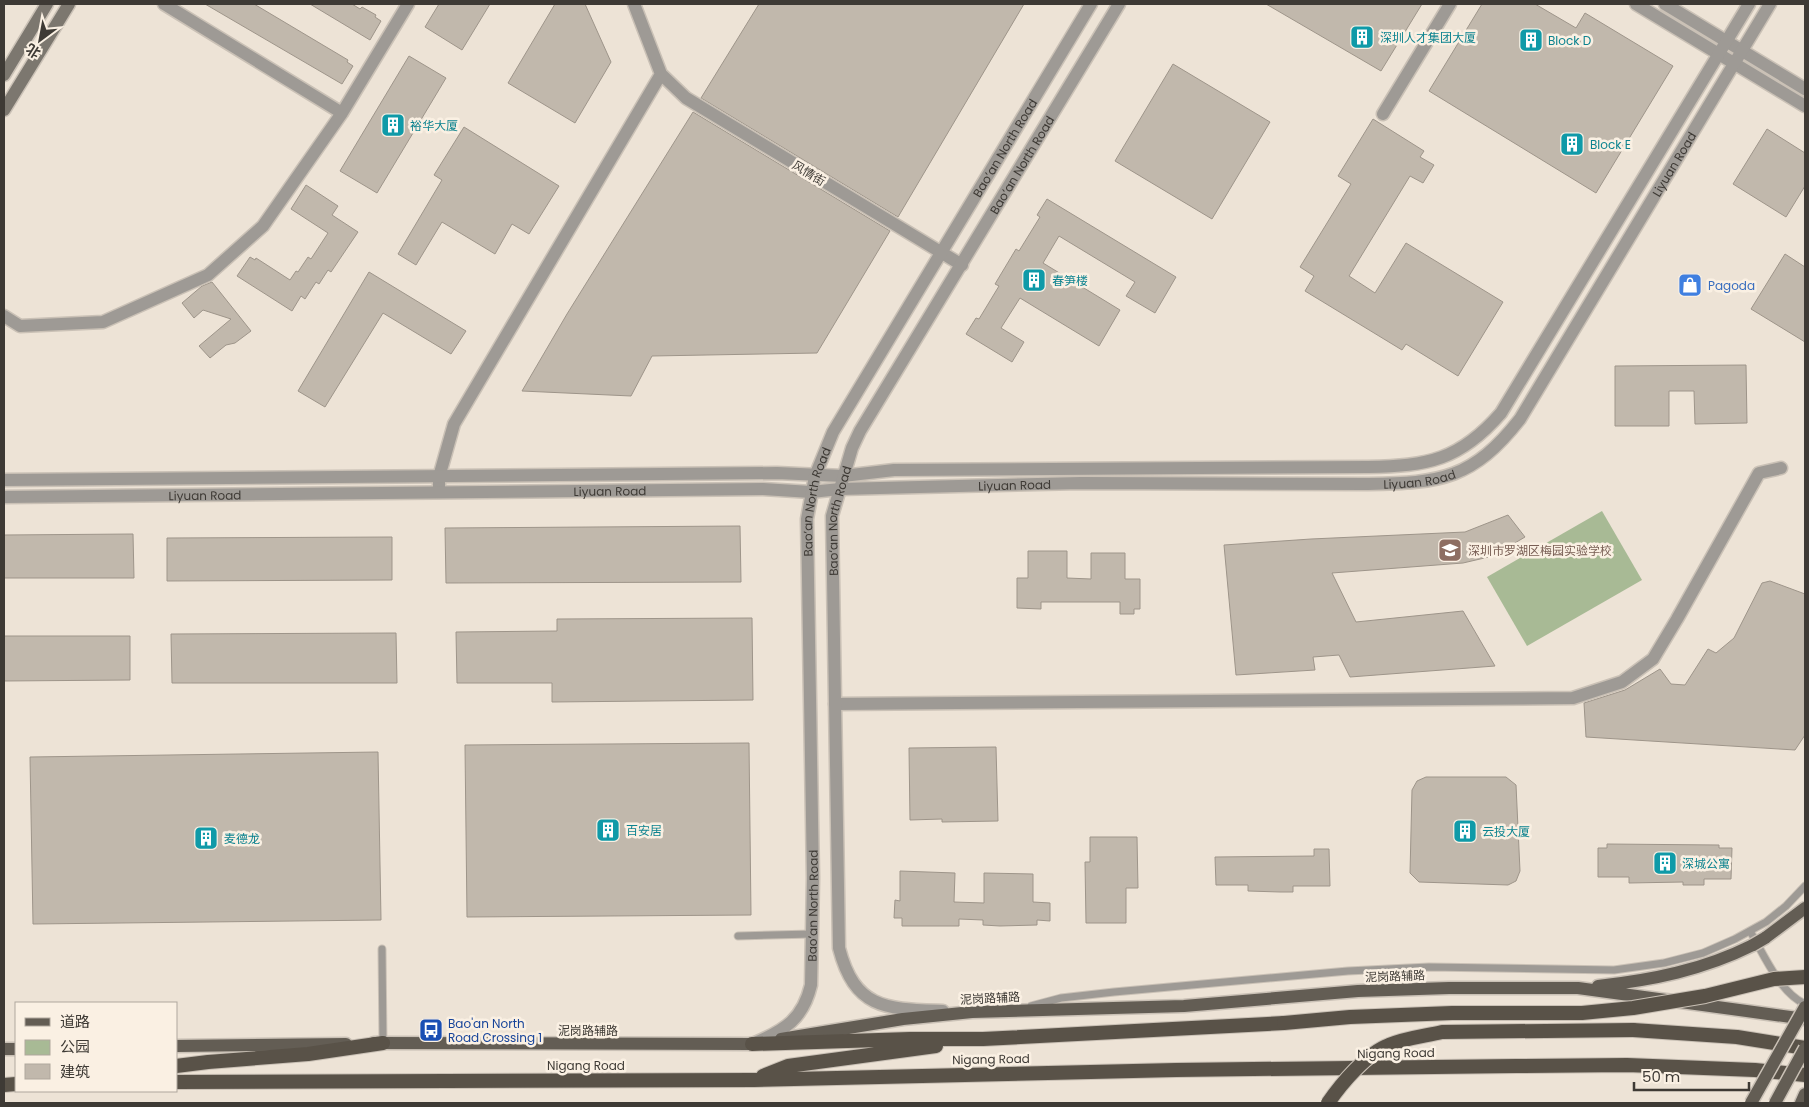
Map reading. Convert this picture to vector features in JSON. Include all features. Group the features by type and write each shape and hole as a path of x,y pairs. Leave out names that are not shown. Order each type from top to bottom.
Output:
{"highway":[{"path":"752,1044 910,1039 984,1039 1369,1016 1452,1013 1582,1013 1633,1008 1705,996 1774,979 1805,977"},
{"path":"1328,1103 1365,1059 1388,1045 1442,1032 1633,1030 1737,1037 1805,1048"},
{"path":"754,1080 788,1066 984,1039"},
{"path":"178,1066 308,1054 383,1043"},
{"name":"Nigang Road","path":"178,1082 754,1080 1176,1070 1516,1066 1637,1066 1755,1070 1805,1075"}],"main road":[{"path":"4,75 47,4"},
{"path":"4,110 69,4"},
{"path":"1578,988 1639,981 1678,973 1724,959 1765,938 1805,908"},
{"name":"泥岗路辅路","path":"178,1046 383,1043 752,1044 903,1019 972,1012 1184,1006 1358,991 1449,988 1578,988 1805,1019"},
{"path":"1751,1103 1805,1006"},
{"path":"1775,1103 1805,1048"},
{"path":"1800,1103 1805,1094"}],"street":[{"path":"164,4 342,113"},
{"path":"4,316 20,326 103,322 208,275 263,226 342,113 408,4"},
{"path":"440,492 438,477 454,424 662,74 634,4"},
{"name":"Bao’an North Road","path":"752,1044 779,1032 790,1024 808,1000 811,985 813,878 807,533 811,492 815,476 834,432 940,252 1091,4"},
{"name":"Bao‘an North Road","path":"972,1012 912,1010 874,1003 850,978 844,966 839,948 832,516 852,448 860,431 1119,4"},
{"path":"1383,114 1450,4"},
{"path":"1636,4 1805,106"},
{"path":"1665,4 1805,89"},
{"name":"Liyuan Road","path":"4,480 777,473 843,476 894,470 1404,466 1426,463 1449,456 1469,444 1487,430 1512,398 1749,4"},
{"name":"Liyuan Road","path":"4,497 763,489 811,492 840,489 1081,483 1407,484 1437,480 1463,470 1484,457 1504,440 1520,419 1770,4"},
{"name":"风情街","path":"662,74 686,98 962,264"},
{"path":"835,704 1573,698 1622,682 1652,658 1677,619 1760,473 1781,468"}],"lane":[{"path":"1013,1011 1062,998 1348,971 1429,967 1614,970 1664,963 1703,953 1750,931 1766,922 1786,906 1805,886"},
{"path":"1750,931 1778,979 1790,994 1805,1006"},
{"path":"738,936 812,934"},
{"path":"382,949 383,1043"}],"green space":[{"path":"1602,511 1642,580 1527,646 1487,577"}],"building":[{"path":"205,4 254,4 348,60 347,62 353,66 342,84"},
{"path":"310,4 352,4 376,15 375,17 381,21 370,40"},
{"path":"439,4 490,4 462,50 425,27"},
{"path":"555,4 585,4 611,62 575,123 508,83"},
{"path":"759,4 1024,4 898,217 701,98"},
{"name":"深圳人才集团大厦","path":"1266,4 1422,4 1381,71"},
{"path":"1482,4 1535,4 1576,28 1585,13 1673,66 1596,193 1429,91"},
{"name":"裕华大厦","path":"409,56 446,78 377,193 340,171"},
{"path":"1173,64 1270,122 1212,219 1115,161"},
{"path":"693,112 890,231 817,353 652,356 631,396 522,391 567,314"},
{"path":"1373,119 1424,151 1420,157 1434,165 1423,183 1410,176 1349,276 1375,293 1406,243 1503,302 1458,376 1406,344 1402,350 1305,291 1314,276 1300,267 1351,184 1338,176"},
{"path":"464,127 559,186 529,234 512,224 495,254 442,222 416,265 398,254 442,180 434,175"},
{"path":"1767,129 1805,153 1805,186 1786,217 1733,184"},
{"path":"306,185 338,206 332,215 358,232 331,272 328,270 319,284 316,282 305,299 301,296 292,311 237,276 250,257 255,260 256,258 290,280 308,257 311,259 328,233 291,209"},
{"name":"春笋楼","path":"1047,199 1176,277 1155,313 1126,296 1135,282 1059,236 1043,263 1120,310 1099,346 1020,298 1001,328 1024,342 1012,362 966,334 976,318 979,319 999,286 995,284 1016,249 1019,251 1040,217 1037,215"},
{"path":"1785,254 1805,267 1805,342 1751,309"},
{"path":"369,272 466,331 451,354 383,313 325,407 298,391"},
{"path":"212,282 251,331 235,343 226,345 210,358 199,346 231,319 203,310 194,318 182,303 202,286"},
{"path":"1746,365 1747,423 1695,424 1694,391 1669,391 1669,426 1615,426 1615,366"},
{"path":"1508,515 1525,537 1493,556 1463,563 1332,573 1356,622 1463,611 1495,666 1350,677 1339,655 1313,657 1315,670 1236,675 1224,545 1465,532"},
{"path":"740,526 741,582 446,583 445,528"},
{"path":"133,534 134,578 4,578 4,535"},
{"path":"392,537 392,580 167,581 167,538"},
{"path":"1028,551 1067,551 1067,578 1091,579 1091,553 1125,553 1125,579 1140,579 1140,609 1134,609 1134,614 1120,614 1120,602 1041,602 1041,609 1017,608 1017,578 1028,578"},
{"path":"1770,581 1805,594 1805,735 1795,750 1586,737 1584,703 1625,690 1660,669 1671,684 1685,685 1708,649 1716,653 1734,638 1762,583"},
{"path":"752,618 753,700 552,702 552,683 457,683 456,632 557,631 557,619"},
{"path":"396,633 397,683 172,683 171,634"},
{"path":"4,636 130,636 130,680 4,681"},
{"name":"百安居","path":"749,743 751,915 467,917 465,745"},
{"path":"996,747 998,821 942,822 942,819 910,820 909,748"},
{"name":"麦德龙","path":"378,752 381,920 33,924 30,757"},
{"name":"云投大厦","path":"1426,777 1506,777 1516,785 1520,871 1516,881 1508,885 1419,882 1410,873 1412,790 1417,781"},
{"path":"1090,837 1137,837 1138,888 1126,888 1126,923 1086,923 1085,862 1090,862"},
{"name":"深城公寓","path":"1607,844 1719,845 1719,848 1732,848 1731,879 1704,879 1704,885 1683,885 1683,882 1629,883 1629,877 1598,877 1598,848 1607,848"},
{"path":"1314,849 1329,849 1330,886 1293,886 1293,892 1280,892 1248,891 1248,885 1216,885 1215,857 1314,856"},
{"path":"900,871 955,873 954,902 984,903 984,873 1033,874 1033,902 1050,903 1050,921 1037,920 1037,925 1000,926 983,925 983,920 959,919 959,926 902,926 902,918 894,918 895,900 900,901"}],"place":[{"name":"深圳人才集团大厦","path":"1362,37"},
{"name":"Block D","path":"1531,40"},
{"name":"裕华大厦","path":"393,125"},
{"name":"Block E","path":"1572,144"},
{"name":"春笋楼","path":"1034,280"},
{"name":"Pagoda","path":"1690,285"},
{"name":"深圳市罗湖区梅园实验学校","path":"1450,550"},
{"name":"百安居","path":"608,830"},
{"name":"云投大厦","path":"1465,831"},
{"name":"麦德龙","path":"206,838"},
{"name":"深城公寓","path":"1665,863"},
{"name":"Bao'an North Road Crossing 1","path":"431,1030"}]}
